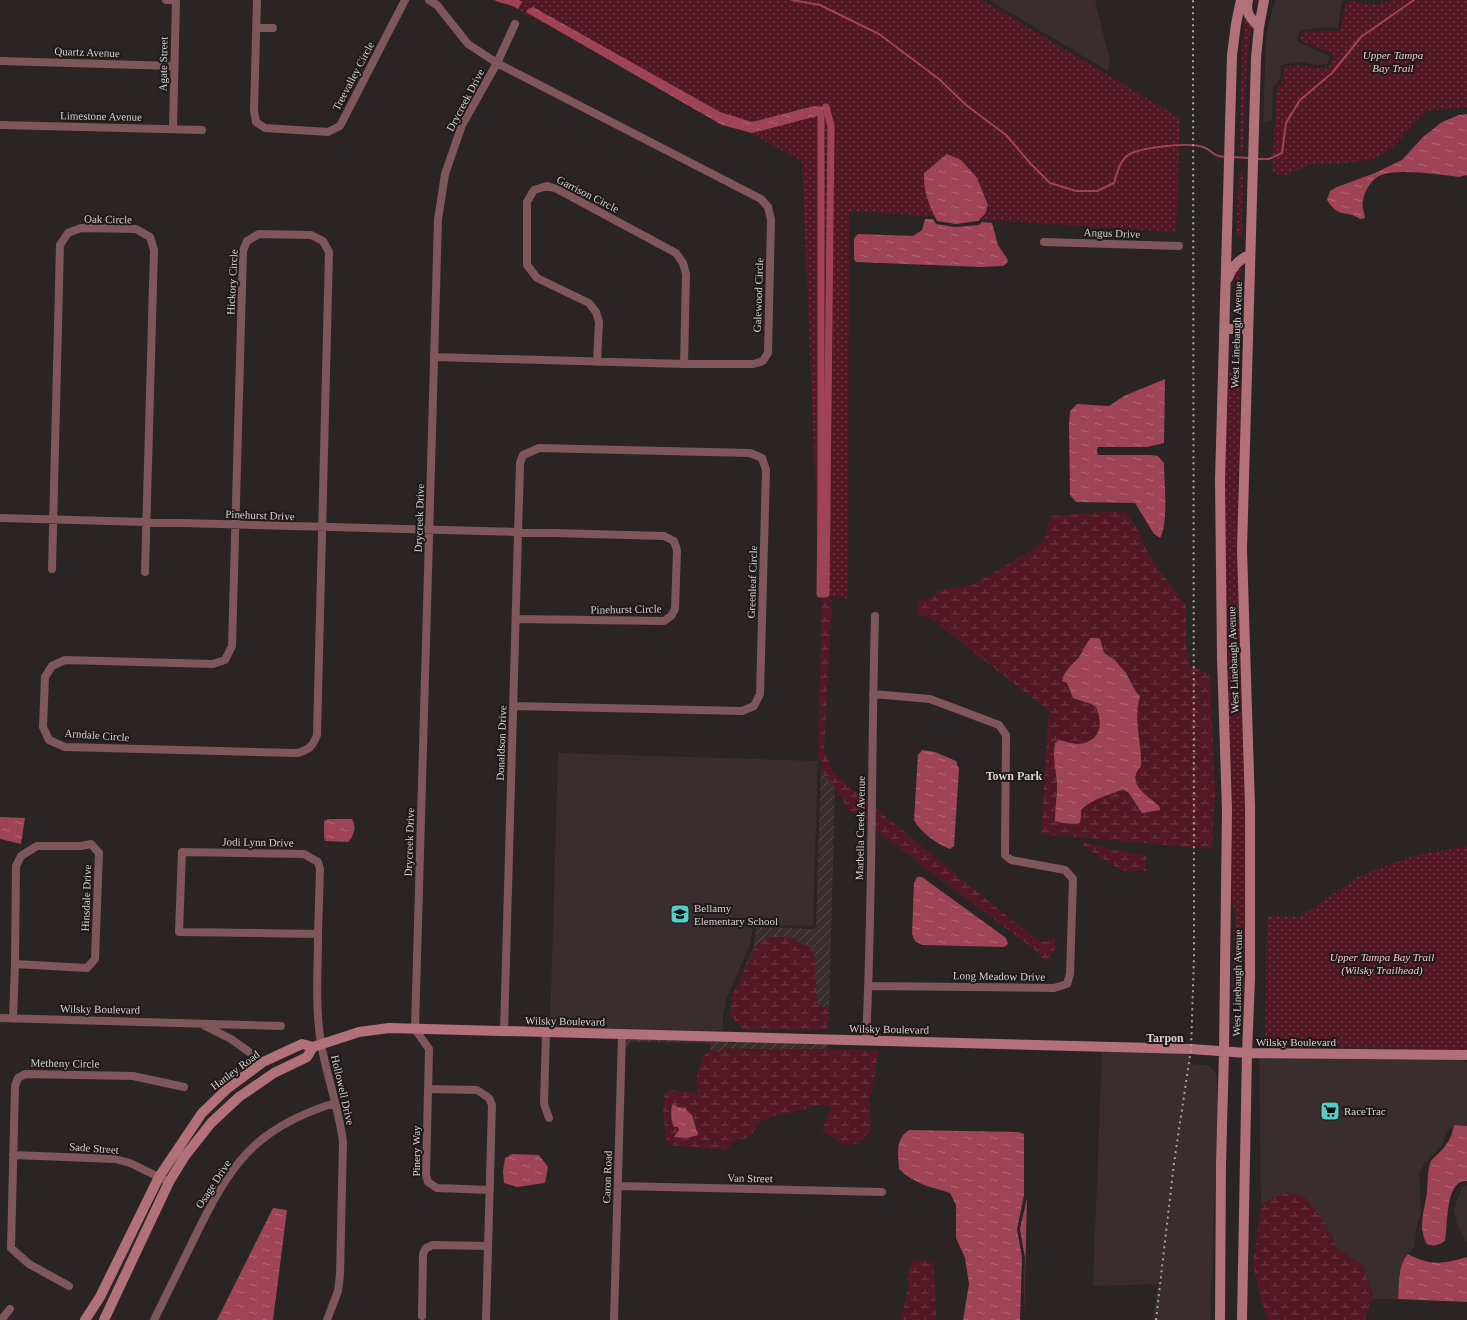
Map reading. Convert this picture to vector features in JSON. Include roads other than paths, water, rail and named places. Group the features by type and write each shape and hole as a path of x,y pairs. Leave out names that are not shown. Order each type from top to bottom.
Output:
{"main road":[{"name":"West Linebaugh Avenue","path":"1220,1320 1227,810 1222,657 1220,480 1232,55 1241,0"},
{"path":"1248,0 1246,10 1249,17 1259,27"},
{"name":"West Linebaugh Avenue","path":"1242,1320 1247,1053 1250,978 1250,807 1242,548 1256,58 1259,27 1264,0"},
{"path":"1226,283 1230,272 1236,264 1243,257 1250,255"},
{"path":"1225,329 1248,329"},
{"name":"Wilsky Boulevard","path":"317,1045 367,1030 389,1028 1185,1049 1247,1053 1467,1055"},
{"name":"Hanley Road","path":"85,1320 100,1297 159,1177 202,1114 228,1088 263,1062 302,1044 317,1045"},
{"path":"104,1320 169,1182 185,1156 211,1123 239,1097 274,1073 307,1057 317,1045"}],"street":[{"path":"166,0 176,0"},
{"name":"Agate Street","path":"173,129 176,0"},
{"name":"Treevalley Circle","path":"257,0 254,111 256,122 265,128 328,132 340,126 405,0"},
{"name":"Galewood Circle","path":"429,0 437,5 468,44 497,63 761,199 768,207 771,220 768,353 763,361 753,364 684,364 434,357"},
{"name":"Drycreek Drive","path":"415,1029 438,220 444,174 462,125 497,63 515,24"},
{"path":"256,28 273,28"},
{"name":"Quartz Avenue","path":"0,61 174,66"},
{"name":"Limestone Avenue","path":"0,125 202,130"},
{"name":"Garrison Circle","path":"597,362 599,322 596,312 589,303 538,278 527,265 527,202 534,190 547,186 557,189 676,253 683,263 686,274 684,364"},
{"name":"Oak Circle","path":"52,569 60,245 68,233 81,228 136,229 150,237 154,250 145,572"},
{"name":"Hickory Circle","path":"235,525 242,251 247,241 259,234 311,235 323,240 329,252 322,528"},
{"name":"Angus Drive","path":"1044,242 1179,246"},
{"name":"Greenleaf Circle","path":"513,706 742,711 754,706 760,694 766,470 762,458 750,453 539,448 523,455"},
{"name":"Donaldson Drive","path":"504,1031 520,463 523,455"},
{"name":"Pinehurst Drive","path":"0,518 518,533"},
{"name":"Arndale Circle","path":"235,525 232,646 225,660 213,664 65,660 52,666 45,677 43,727 49,740 65,747 297,754 307,750 314,744 317,735 322,528"},
{"name":"Pinehurst Circle","path":"516,619 664,621 671,616 675,609 677,550 674,541 664,536 518,533"},
{"name":"Marbella Creek Avenue","path":"866,1040 869,986 873,694 876,616"},
{"name":"Long Meadow Drive","path":"869,986 1054,988 1067,984 1070,974 1073,879 1065,870 1011,860 1005,855 1006,735 999,725 930,699 873,694"},
{"name":"Hinsdale Drive","path":"13,1019 16,866 21,856 37,846 80,846 91,844 98,852 94,959 87,968 15,964"},
{"name":"Jodi Lynn Drive","path":"182,852 304,854 318,862 320,869 318,934 179,932 182,852"},
{"name":"Hollowell Drive","path":"318,934 317,1045 341,1122 343,1142 340,1275 338,1292 327,1320"},
{"name":"Wilsky Boulevard","path":"0,1018 281,1026"},
{"name":"Wilsky Boulevard","path":"200,1024 231,1039 263,1062"},
{"name":"Pinery Way","path":"415,1029 430,1049 426,1175 428,1182 437,1188 490,1190"},
{"path":"546,1032 544,1104 549,1118"},
{"name":"Caron Road","path":"614,1320 622,1034"},
{"name":"Metheny Circle","path":"69,1286 29,1264 11,1248 15,1086 18,1078 25,1074 133,1076 184,1087"},
{"path":"429,1088 477,1090 489,1098 492,1105 486,1320"},
{"name":"Osage Drive","path":"154,1320 213,1200 243,1157 264,1138 285,1123 308,1112 335,1103"},
{"name":"Sade Street","path":"13,1155 115,1159 130,1163 169,1182"},
{"name":"Van Street","path":"618,1186 882,1192"},
{"path":"422,1316 423,1254 426,1248 433,1245 488,1246"},
{"path":"1,1320 10,1309"}],"water":[{"path":"494,0 519,0 522,2 518,9"},
{"path":"533,7 720,112 752,122 814,106 826,107 821,115 752,133 722,125 526,12 528,9"},
{"path":"1467,114 1467,175 1459,177 1429,173 1394,172 1377,177 1366,191 1362,206 1365,218 1360,219 1355,216 1339,212 1327,200 1330,191 1337,187 1375,173 1402,160 1423,137 1442,122 1459,115"},
{"path":"947,154 961,160 977,178 988,205 985,214 978,221 956,224 937,221 934,215 926,192 924,173"},
{"path":"925,219 933,219 936,224 955,227 979,225 982,222 992,223 998,245 1008,260 1007,263 1003,266 981,267 856,262 854,259 854,238 858,234 913,236 922,230"},
{"path":"1165,379 1164,443 1147,447 1098,447 1097,451 1098,455 1158,456 1164,463 1165,512 1163,531 1160,538 1154,534 1135,503 1076,502 1070,495 1069,424 1070,411 1077,404 1109,406 1124,396"},
{"path":"1091,638 1100,639 1104,653 1114,659 1126,673 1136,692 1140,696 1137,714 1141,766 1135,778 1136,783 1144,793 1159,806 1160,810 1142,813 1128,792 1123,790 1100,798 1081,810 1080,823 1064,823 1055,821 1057,784 1054,758 1055,743 1059,740 1078,744 1091,740 1098,732 1100,720 1096,707 1073,698 1067,683 1062,681 1066,671 1079,657"},
{"path":"922,750 935,752 956,761 959,769 954,846 950,849 930,838 914,820 918,755"},
{"path":"0,817 25,818 21,844 0,839"},
{"path":"328,819 352,819 354,822 354,831 348,842 325,841 324,821"},
{"path":"917,877 922,877 1006,938 1008,944 1004,947 922,945 915,941 912,934 914,883"},
{"path":"673,1104 678,1107 686,1108 692,1115 698,1135 687,1138 674,1137 679,1130 678,1127 674,1127 672,1122 671,1112"},
{"path":"1454,1125 1467,1126 1467,1181 1460,1182 1455,1187 1451,1195 1447,1214 1445,1241 1434,1245 1427,1244 1422,1232 1422,1225 1429,1168 1431,1161 1447,1143"},
{"path":"909,1130 1018,1132 1024,1134 1024,1195 1017,1229 1022,1258 1020,1320 963,1320 969,1284 965,1258 956,1238 956,1205 950,1193 917,1182 899,1169 899,1142"},
{"path":"512,1154 539,1155 548,1167 545,1183 517,1187 504,1183 503,1171 505,1158"},
{"path":"1027,1198 1024,1320 1025,1258 1020,1229"},
{"path":"273,1208 287,1210 273,1320 217,1320"},
{"path":"1408,1254 1423,1261 1437,1263 1467,1257 1467,1302 1398,1299 1402,1263"}],"waterway":[{"path":"792,0 820,5 879,34 939,79 966,105 1006,135 1030,163 1050,183 1076,191 1097,191 1114,183 1119,167 1127,156 1137,151 1156,147 1177,145 1203,147 1217,156 1225,157"},
{"path":"1256,159 1269,159 1282,153 1286,123 1300,100 1332,73 1361,37 1414,0"},
{"path":"821,115 820,594 826,594 831,126 826,107"},
{"path":"1232,157 1249,158"}],"railway":[{"path":"1156,1320 1174,1163 1191,1049 1194,957 1193,0"}],"place":[{"name":"Bellamy Elementary School","path":"680,914"},
{"name":"RaceTrac","path":"1330,1111"}],"district":[{"name":"Town Park","path":"1014,776"},
{"name":"Tarpon","path":"1165,1038"}],"park label":[{"name":"Upper Tampa Bay Trail","path":"1393,61"},
{"name":"Upper Tampa Bay Trail (Wilsky Trailhead)","path":"1382,963"}]}
